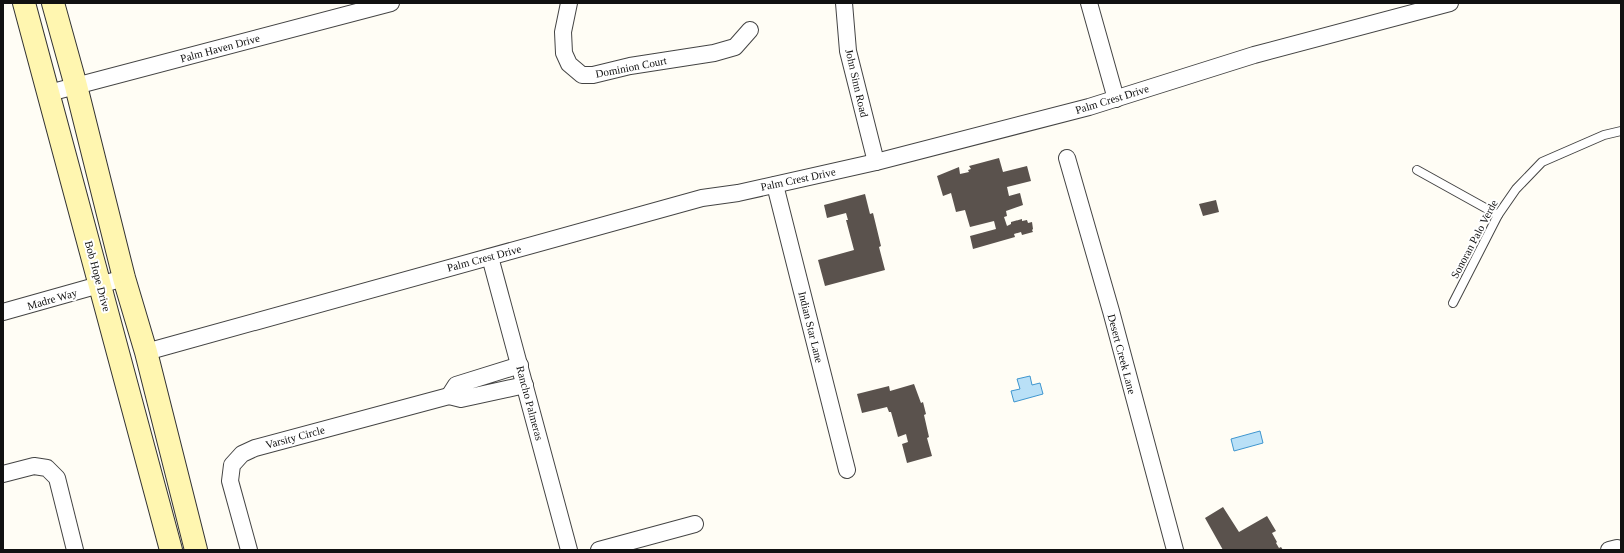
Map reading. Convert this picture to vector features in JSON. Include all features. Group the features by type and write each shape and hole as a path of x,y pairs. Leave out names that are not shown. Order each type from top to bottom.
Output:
{"main road":[{"name":"Bob Hope Drive","path":"24,3 171,550"},
{"path":"53,3 76,86 124,278 146,352 196,550"}],"street":[{"name":"Palm Haven Drive","path":"49,93 391,3"},
{"name":"Dominion Court","path":"568,3 563,32 564,53 569,64 582,75 593,75 630,66 735,47 750,30"},
{"name":"John Sinn Road","path":"844,3 848,51 876,162"},
{"path":"1089,3 1116,99"},
{"name":"Palm Crest Drive","path":"146,352 702,198 775,185 876,162 1089,107 1254,55 1450,3"},
{"name":"Desert Creek Lane","path":"1067,158 1111,311 1175,550"},
{"name":"Indian Star Lane","path":"775,185 847,470"},
{"name":"Rancho Palmeras","path":"490,257 569,550"},
{"name":"Madre Way","path":"3,312 124,278"},
{"name":"Varsity Circle","path":"449,396 456,385 520,365"},
{"path":"475,379 479,395"},
{"name":"Varsity Circle","path":"249,550 230,481 232,465 242,454 255,448 449,396 461,399 525,385"},
{"path":"3,474 34,466 47,468 57,478 75,550"},
{"path":"598,550 695,524"}],"lane":[{"name":"Sonoran Palo Verde","path":"1453,303 1498,215 1516,189 1542,162 1604,135 1621,131"},
{"path":"1417,170 1498,215"}],"water":[{"path":"1030,376 1032,385 1040,383 1043,394 1014,402 1011,391 1020,389 1017,379"},
{"path":"1260,431 1263,443 1234,451 1231,439"}],"building":[{"path":"999,158 1003,172 1027,166 1031,181 1007,187 1009,196 1020,193 1023,205 1006,211 1007,216 1004,217 1007,226 1011,224 1011,222 1022,219 1022,221 1027,220 1028,223 1032,222 1033,232 1022,235 1021,232 1014,234 1015,237 973,249 970,236 996,229 994,221 970,227 965,210 956,212 951,193 943,196 937,176 959,167 960,174 969,172 968,170 971,169 969,166"},
{"path":"865,194 870,214 873,213 885,270 825,286 818,260 854,250 846,220 848,220 846,213 827,218 824,205"},
{"path":"1216,200 1219,212 1203,216 1199,204"},
{"path":"914,384 921,403 923,402 926,414 924,415 929,437 927,438 932,456 907,463 902,444 908,442 906,434 898,437 891,412 889,412 887,407 862,413 857,394 889,386 890,391"},
{"path":"1223,507 1239,532 1267,516 1276,531 1272,533 1277,542 1276,543 1279,548 1281,547 1283,550 1223,550 1205,518"}]}
